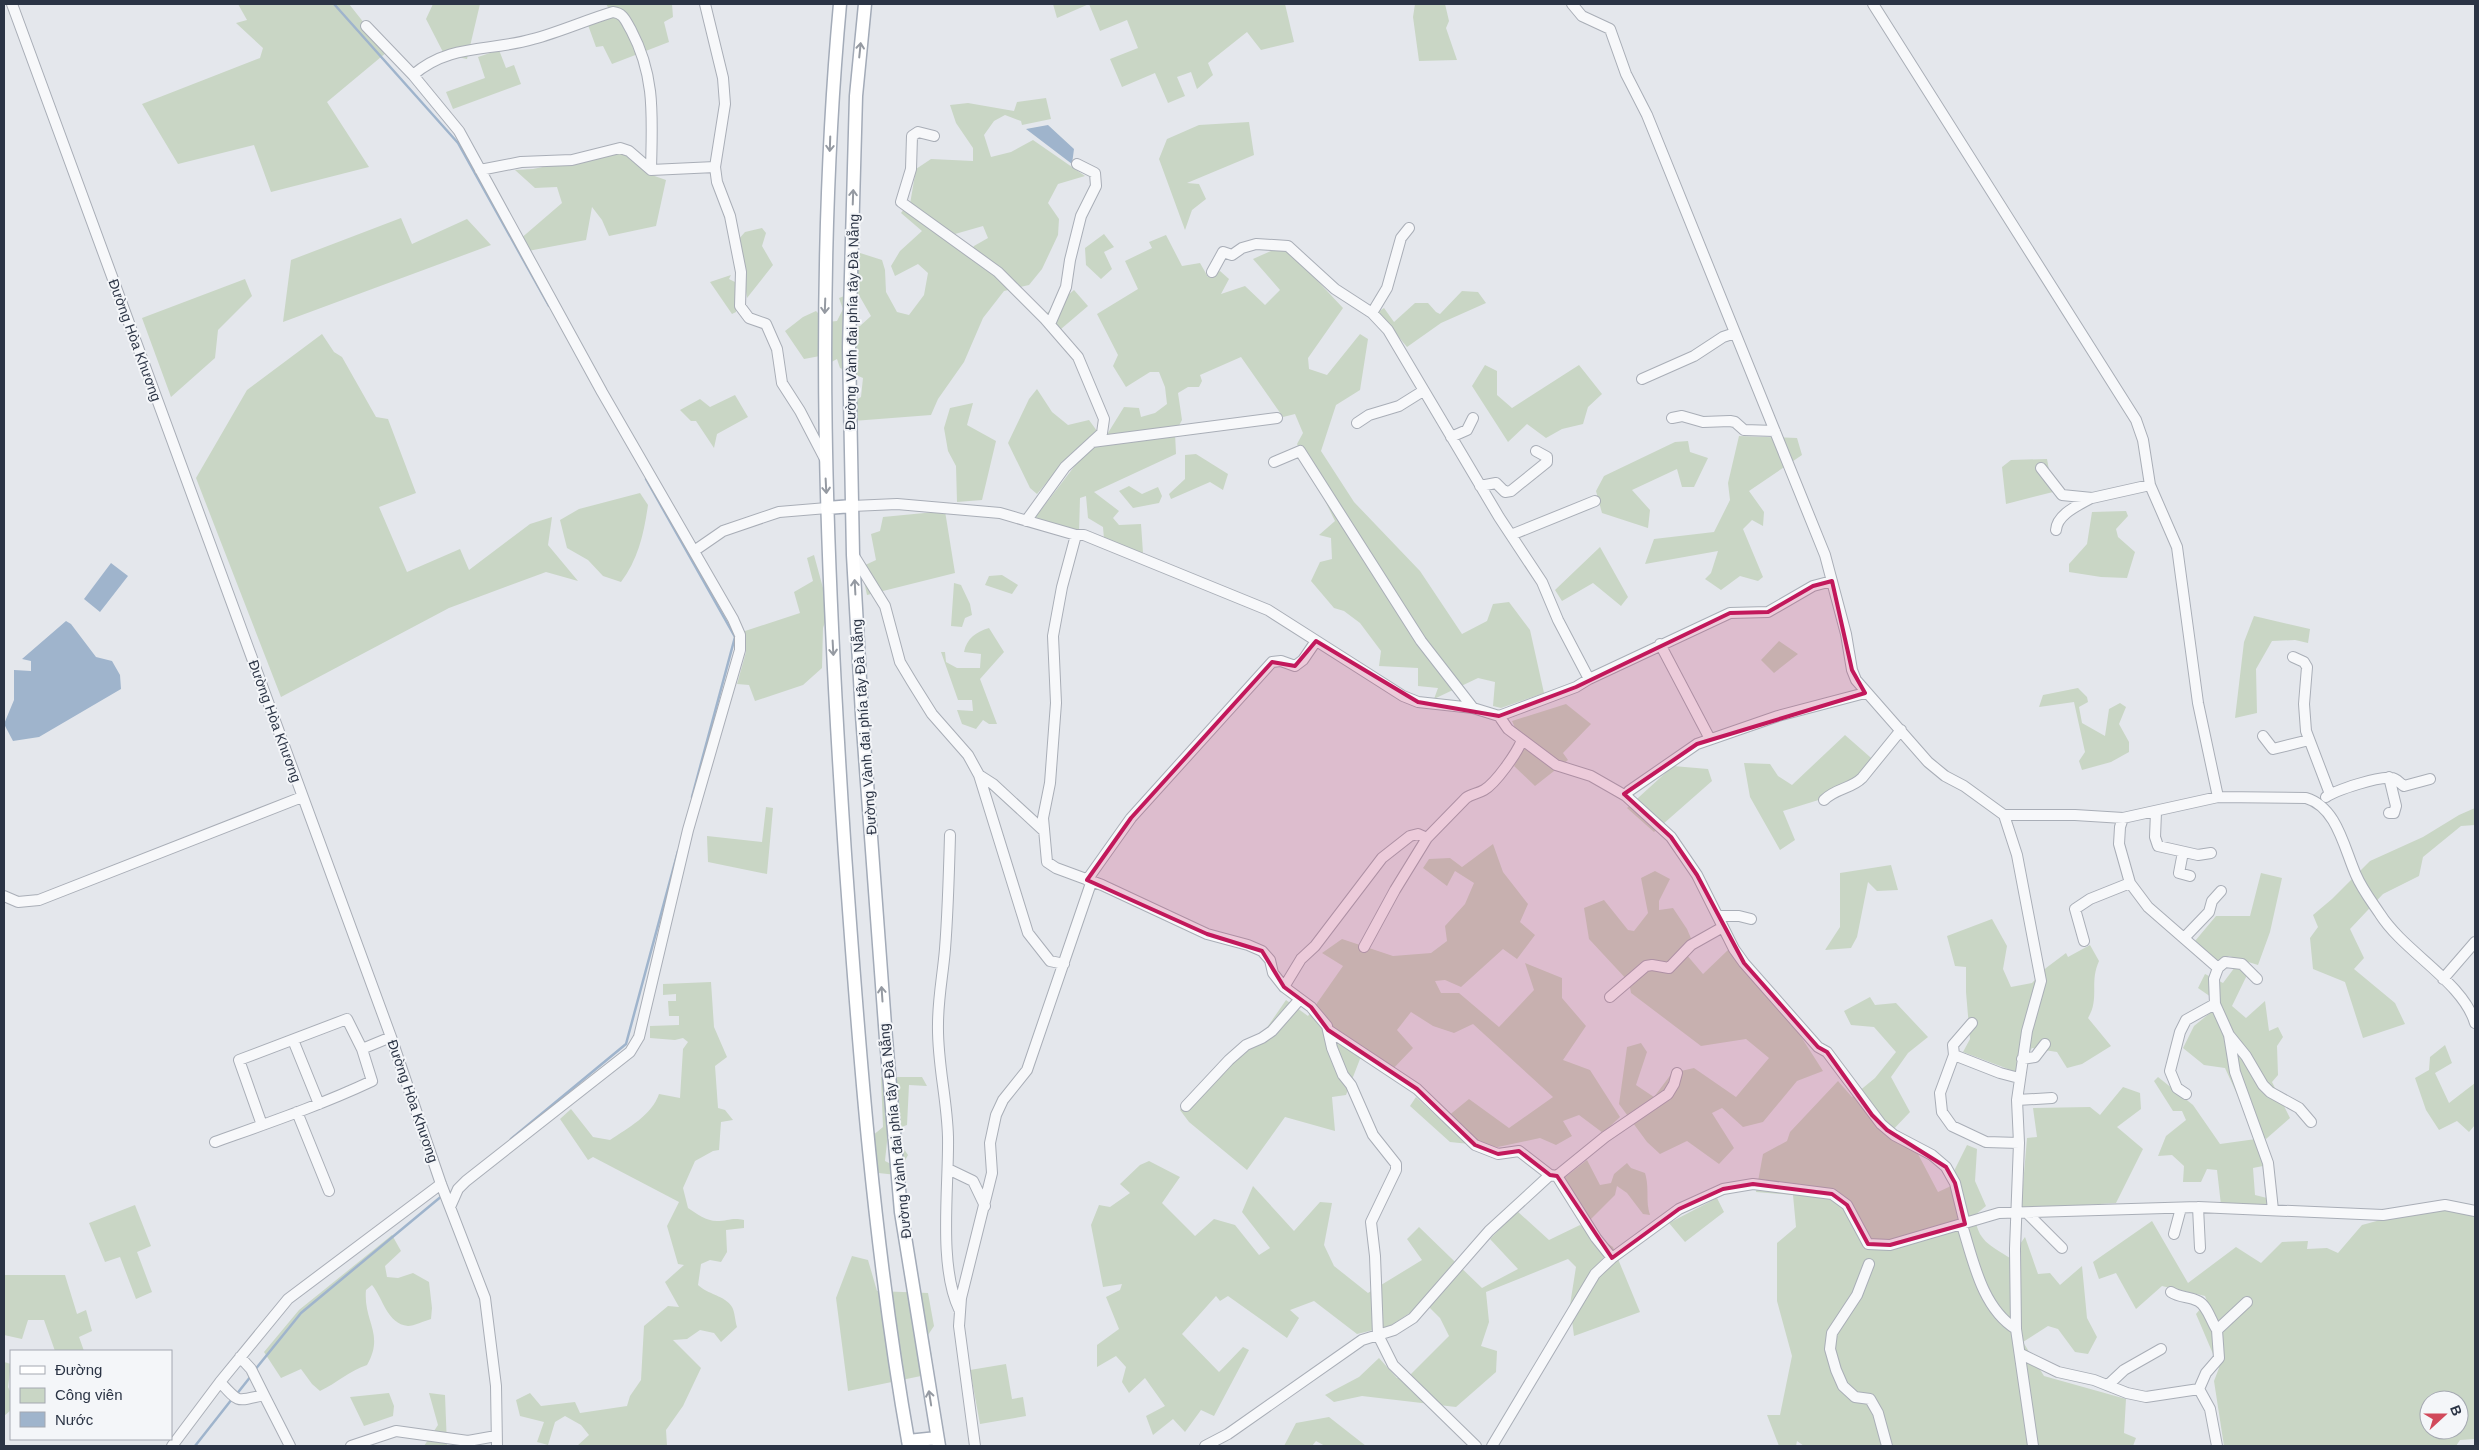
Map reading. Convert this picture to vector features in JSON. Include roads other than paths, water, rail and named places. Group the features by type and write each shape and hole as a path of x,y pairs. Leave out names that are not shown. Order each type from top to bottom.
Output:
{"main road":[{"name":"Đường Vành đai phía tây Đà Nẵng","path":"840,4 831,105 824,346 824,459 836,727 858,1037 875,1223 908,1444"},
{"name":"Đường Vành đai phía tây Đà Nẵng","path":"865,4 856,96 849,348 853,555 864,745 901,1212 938,1442"},
{"path":"827,508 852,506"},
{"path":"908,1444 938,1442"}],"street":[{"name":"Đường Hòa Khương","path":"12,4 391,1037 441,1184 485,1298 496,1386 497,1441"},
{"path":"705,4 723,78 725,104 715,167 717,182 730,216 741,272 740,306 750,318 766,324 777,349 782,384 800,412 824,459"},
{"path":"1572,4 1582,16 1610,29 1626,74 1651,124 1825,556 1846,634 1852,670 1865,693 1878,703 1928,762 1945,776 1964,786 2004,815 2075,815 2123,818 2218,797 2306,798 2319,802 2335,824 2356,877 2381,916 2402,943 2443,979 2473,1014 2475,1023"},
{"path":"1873,4 2136,420 2144,440 2150,485 2177,547 2198,703 2218,797"},
{"path":"413,75 427,63 440,57 527,41 608,14 619,13 624,17 641,51 650,80 652,106 651,170"},
{"path":"366,26 413,75 459,131 602,392 734,620 740,635 740,650 688,830 639,1037 630,1052 466,1181 458,1189 450,1207"},
{"path":"934,136 918,132 912,136 911,169 902,202 998,272 1050,324 1078,358 1104,419 1102,433 1065,467 1026,521"},
{"path":"480,170 521,162 572,160 620,148 629,151 651,170 715,167"},
{"path":"1050,324 1066,287 1070,260 1081,216 1096,186 1095,173 1089,168 1077,164"},
{"path":"1372,313 1387,288 1402,238 1409,228"},
{"path":"1212,272 1224,252 1232,255 1242,248 1256,244 1288,246 1335,289 1372,313 1400,348 1423,392 1480,486 1542,582 1558,620 1589,678"},
{"path":"1642,379 1694,356 1723,337 1735,333"},
{"path":"1356,423 1369,415 1399,406 1423,392"},
{"path":"1672,418 1682,416 1703,422 1730,421 1736,422 1744,430 1775,431"},
{"path":"1092,442 1277,418"},
{"path":"1451,437 1467,430 1473,418"},
{"path":"1274,462 1300,451 1421,641 1472,708"},
{"path":"1480,486 1496,483 1505,492 1511,491 1547,462 1547,457 1536,452"},
{"path":"2041,468 2062,495 2092,498"},
{"path":"2056,530 2069,510 2092,498 2150,485"},
{"path":"1511,535 1595,501"},
{"path":"852,506 897,504 1000,513 1076,535 1084,535 1268,610 1411,699 1434,705 1472,708 1499,716 1576,687 1589,678 1730,613 1768,612 1814,586 1832,581"},
{"path":"694,551 723,531 779,512 827,508"},
{"path":"1076,535 1062,587 1053,636 1056,703 1050,783 1043,818 1047,862 1056,868 1102,885 1207,934 1248,945 1262,951 1270,960 1273,973 1284,987 1311,1007 1327,1026 1332,1048 1343,1075 1351,1085 1373,1135 1396,1164 1396,1170 1371,1222 1375,1256 1378,1335 1393,1365 1476,1446"},
{"path":"853,555 885,606 900,662 932,714 968,755 979,775 1028,933 1050,961 1064,964"},
{"path":"975,1446 959,1326 961,1298 992,1173 990,1143 996,1115 1003,1100 1027,1070 1064,964 1089,881 1131,818 1272,662 1281,661 1295,666 1302,660 1316,641"},
{"path":"1660,644 1710,739"},
{"path":"2293,657 2304,662 2307,667 2304,704 2306,731 2330,794"},
{"path":"1626,796 1629,791 1697,744 1778,716 1865,693"},
{"path":"1499,716 1508,729 1556,765 1591,776 1626,796 1671,838 1697,875 1723,927 1744,963 1818,1047 1827,1052 1881,1124 1894,1135 1932,1155 1946,1167 1955,1183 1963,1225 1987,1295 2010,1325 2016,1329"},
{"path":"1824,800 1834,790 1855,784 1862,778 1901,730"},
{"path":"2263,736 2273,749 2309,740"},
{"path":"1364,947 1395,890 1427,838 1466,798 1471,794 1485,790 1517,751 1522,740"},
{"path":"979,775 993,784 1044,830"},
{"path":"2319,802 2330,794 2389,777 2396,779 2404,786 2430,779"},
{"path":"2389,777 2396,806 2394,812 2389,813"},
{"path":"4,896 18,902 39,900 302,797"},
{"path":"2156,812 2155,837 2158,846 2198,855 2211,853"},
{"path":"2004,815 2017,855 2041,981 2022,1059 2016,1100 2019,1143 2016,1214 2016,1329 2022,1354 2022,1380 2034,1446"},
{"path":"2123,818 2120,827 2119,844 2130,883 2148,907 2218,968"},
{"path":"1284,987 1301,959 1327,932 1382,858 1410,836 1418,834 1427,838"},
{"path":"950,835 945,950 938,1025 940,1068 947,1104 948,1169 946,1215 949,1262 952,1294 960,1310"},
{"path":"2183,852 2180,873 2190,876"},
{"path":"2084,942 2075,909 2085,901 2130,883"},
{"path":"2184,938 2209,912 2212,901 2221,891"},
{"path":"1718,916 1739,916 1751,919"},
{"path":"1610,998 1646,966 1670,968 1691,945 1723,927"},
{"path":"2443,979 2475,942"},
{"path":"2257,979 2242,964 2225,962 2218,968 2214,979 2215,1004 2229,1036 2235,1072 2268,1163 2274,1210"},
{"path":"1186,1106 1228,1060 1246,1045 1262,1038 1272,1030 1300,999"},
{"path":"2186,1094 2177,1088 2170,1070 2180,1032 2186,1020 2215,1004"},
{"path":"215,1142 262,1125 319,1104 372,1081 362,1049 347,1019 239,1060 262,1125"},
{"path":"1972,1023 1953,1045 1954,1055 1940,1093 1942,1112 1952,1126 1986,1142 2019,1143"},
{"path":"1328,1030 1417,1089 1475,1145 1498,1154 1520,1151 1554,1176 1596,1238 1612,1258"},
{"path":"2229,1036 2236,1042 2263,1085 2270,1092 2299,1108 2311,1122"},
{"path":"362,1049 391,1037"},
{"path":"293,1040 319,1104"},
{"path":"2022,1059 2034,1057 2045,1044"},
{"path":"1954,1055 2000,1073 2019,1078"},
{"path":"1214,1445 1362,1340 1394,1330 1413,1318 1489,1231 1554,1176 1605,1137 1668,1094 1674,1084 1677,1072"},
{"path":"2016,1100 2052,1098"},
{"path":"297,1112 329,1191"},
{"path":"948,1169 974,1181 984,1206"},
{"path":"974,1181 992,1173"},
{"path":"172,1446 220,1382 288,1300 441,1184"},
{"path":"1492,1446 1595,1274 1612,1258 1679,1209 1723,1190 1753,1184 1832,1194 1847,1205 1868,1244 1890,1245 1999,1213 2016,1214 2198,1207 2383,1215 2445,1205 2475,1211"},
{"path":"2198,1207 2200,1248"},
{"path":"2174,1234 2181,1208"},
{"path":"2028,1213 2062,1248"},
{"path":"1869,1264 1857,1295 1832,1333 1830,1349 1836,1370 1844,1386 1855,1397 1870,1399 1878,1413 1887,1446"},
{"path":"2172,1292 2184,1298 2199,1301 2217,1330 2219,1358 2206,1373 2199,1389"},
{"path":"2217,1330 2247,1302"},
{"path":"2108,1385 2124,1370 2161,1349"},
{"path":"2022,1354 2058,1372 2146,1397 2199,1389"},
{"path":"240,1358 251,1369 290,1446"},
{"path":"220,1382 233,1396 246,1401 264,1395"},
{"path":"2199,1389 2210,1409 2217,1446"},
{"path":"351,1446 396,1431 451,1440 497,1441"}],"water":[{"path":"1048,125 1074,149 1072,164 1026,129"},
{"path":"111,563 128,576 100,612 84,599"},
{"path":"66,621 71,624 96,657 112,661 120,675 121,689 39,737 13,741 4,724 14,700 14,670 31,671 31,661 22,659"}],"waterway":[{"path":"334,4 458,143 549,306"},
{"path":"646,479 735,637 692,797"},
{"path":"511,1139 626,1044 678,851"},
{"path":"254,1371 301,1313 443,1195"},
{"path":"236,1395 251,1376"},
{"path":"195,1446 232,1399"}]}
